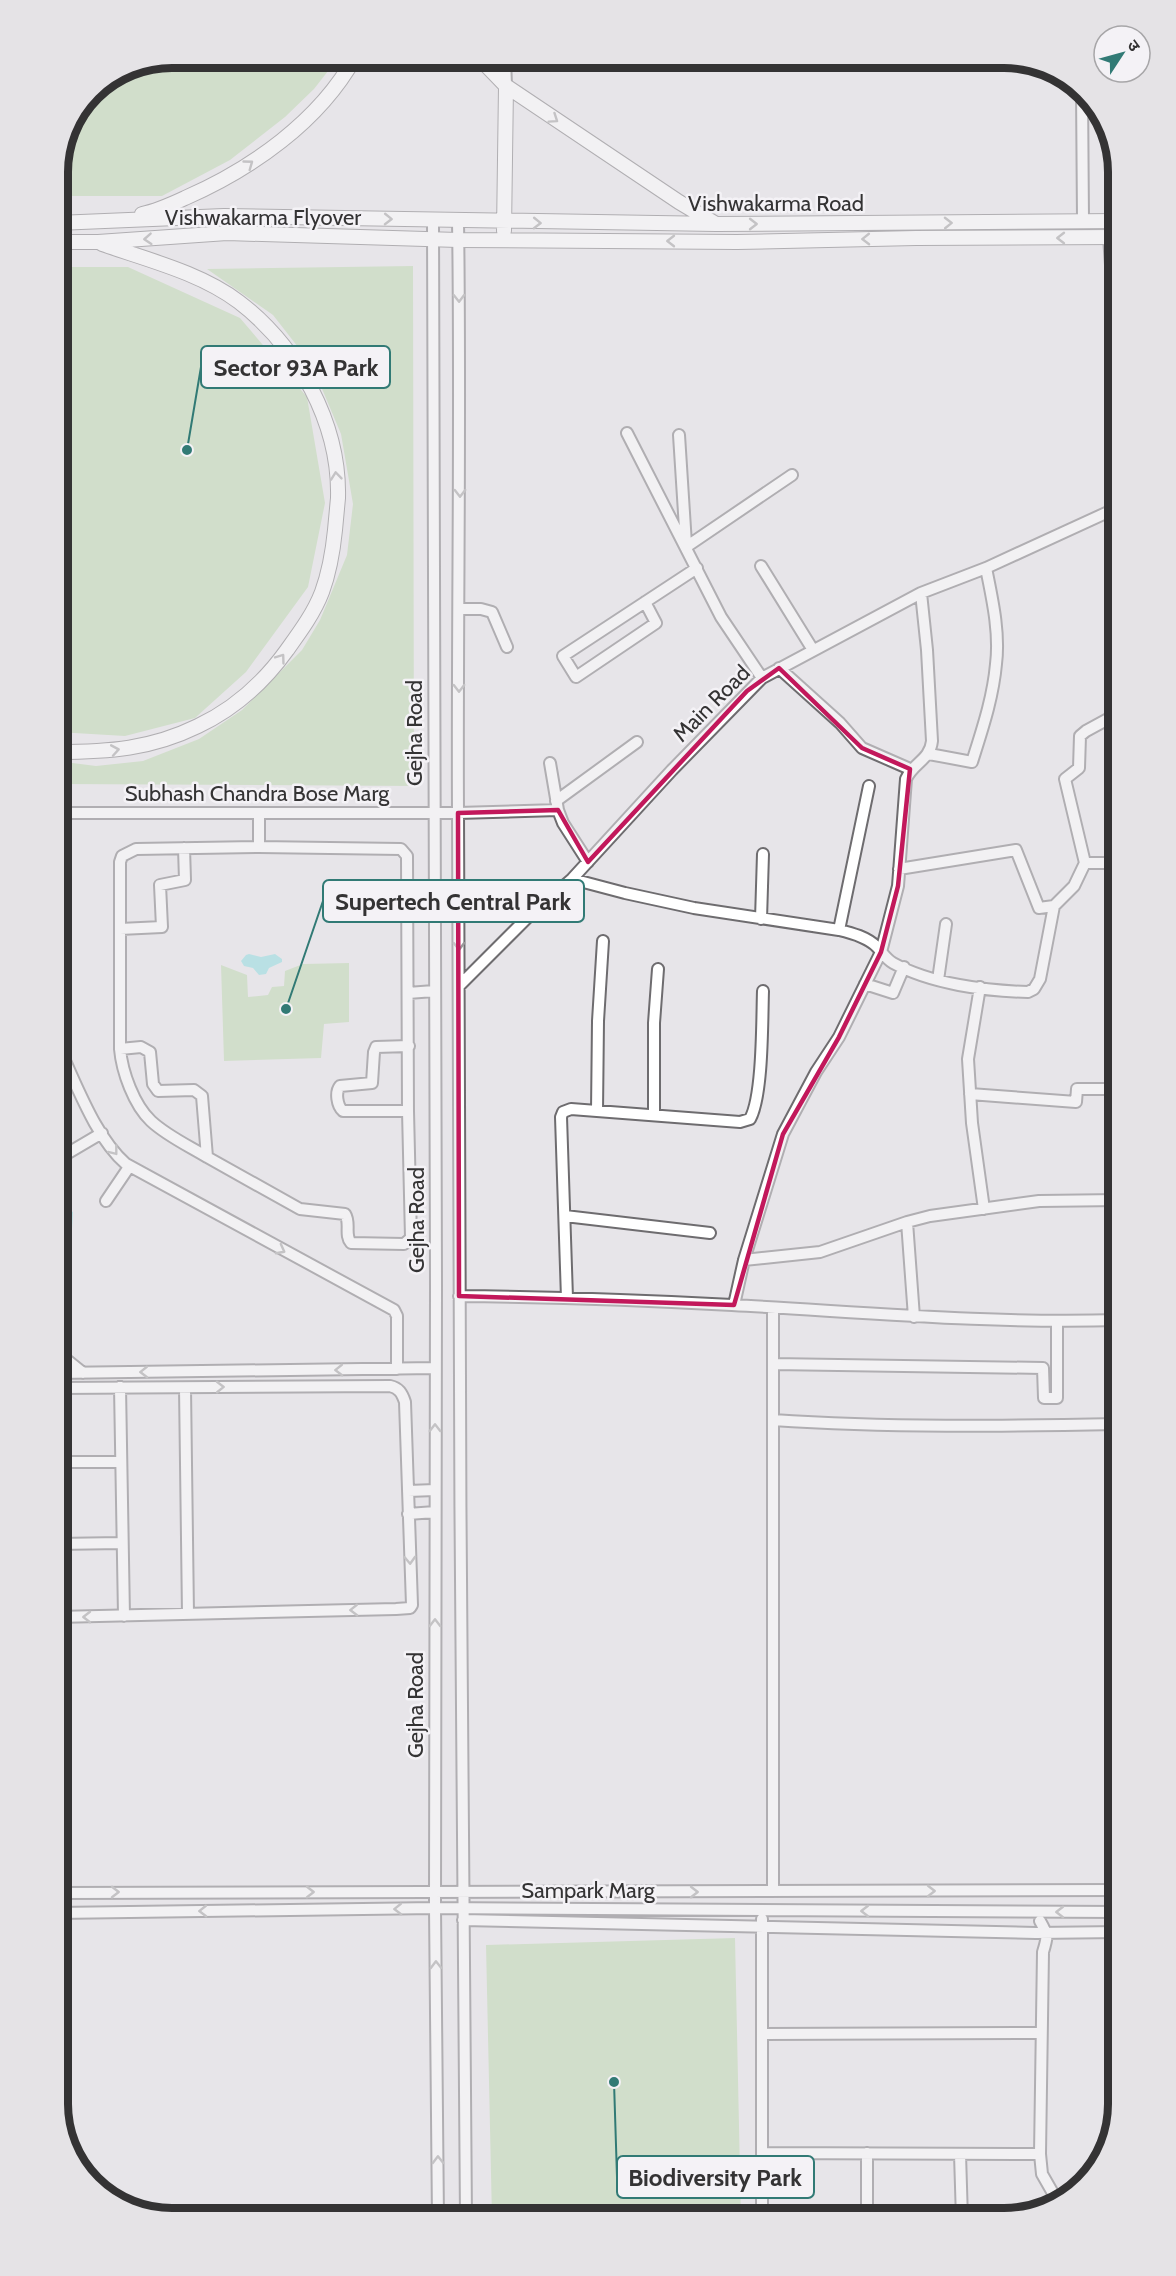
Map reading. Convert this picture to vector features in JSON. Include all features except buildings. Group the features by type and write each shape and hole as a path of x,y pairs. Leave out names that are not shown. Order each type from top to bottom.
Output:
{"main road":[{"path":"94,223 155,212 198,193 240,170 311,115 348,68"},
{"path":"489,68 506,86 626,168 716,224"},
{"path":"503,240 506,86"},
{"name":"Vishwakarma Flyover","path":"68,223 224,216 433,220"},
{"name":"Vishwakarma Road","path":"433,220 716,224 1108,220"},
{"path":"994,238 995,222"},
{"name":"Vishwakarma Flyover","path":"68,242 227,233 433,239"},
{"name":"Vishwakarma Road","path":"433,239 737,242 1108,237"},
{"path":"68,752 109,752 162,741 199,726 237,703 272,670 302,629 322,592 333,548 338,497 333,449 320,405 297,365 269,330 239,302 210,285 173,268 98,242"}],"street":[{"path":"506,68 506,86"},
{"path":"1082,103 1083,220"},
{"name":"Gejha Road","path":"433,220 435,1908 438,2208"},
{"name":"Gejha Road","path":"458,221 460,431 459,1296 466,2208"},
{"path":"627,433 722,617 762,678"},
{"path":"680,435 686,547"},
{"path":"686,547 792,475"},
{"name":"Main Road","path":"459,986 527,918 572,879 672,770 762,678 921,593 986,568 1108,513"},
{"path":"761,566 813,650"},
{"path":"645,602 656,623 576,677 563,656 645,602 697,568"},
{"path":"928,754 972,762 975,753 990,703 997,662 992,600 986,568"},
{"path":"734,1305 744,1260 783,1134 816,1072 839,1037 881,952 898,886 906,779 910,769 928,754 932,741 921,593"},
{"path":"459,609 481,609 492,612 507,647"},
{"path":"779,668 840,723 862,748 910,769"},
{"path":"572,879 666,902 839,930 857,935 873,944 893,963 938,980 1028,992 1034,989 1040,979 1054,906 1074,886 1085,863 1065,779 1079,768 1080,736 1108,719"},
{"path":"557,805 637,742"},
{"path":"550,764 557,805 567,833 588,862"},
{"path":"839,930 869,786"},
{"name":"Subhash Chandra Bose Marg","path":"68,813 458,813 557,805"},
{"path":"259,813 259,847"},
{"path":"259,847 401,849 405,851 408,861 408,1111 411,1238 404,1244 351,1244 348,1238 348,1219 345,1214 300,1209 207,1157 149,1119 137,1099 126,1075 120,1049 120,862 122,856 135,849 184,848 259,847"},
{"path":"120,929 162,927 160,885 185,880 184,848"},
{"path":"899,869 1016,850 1039,908 1054,906"},
{"path":"761,919 763,854"},
{"path":"1085,863 1108,863"},
{"path":"938,980 946,924"},
{"path":"597,1111 598,1021 603,941"},
{"path":"865,984 893,993 904,967"},
{"path":"654,1115 654,1023 658,969"},
{"path":"980,987 968,1059 984,1209"},
{"path":"408,993 434,991"},
{"path":"567,1298 561,1117 566,1109 740,1122 750,1119 755,1101 762,1041 763,991"},
{"path":"408,1111 343,1111 339,1108 337,1091 340,1086 372,1083 376,1047 409,1046"},
{"path":"120,1049 141,1047 150,1052 153,1084 158,1091 194,1090 202,1096 207,1157"},
{"path":"68,1066 102,1133 116,1156 129,1167 391,1307 397,1316 397,1369"},
{"path":"970,1094 1076,1102 1077,1089 1108,1089"},
{"path":"68,1153 102,1133"},
{"path":"106,1202 129,1167"},
{"path":"744,1260 820,1252 930,1216 1039,1200 1108,1200"},
{"path":"565,1216 710,1233"},
{"path":"908,1222 914,1317"},
{"path":"459,1296 734,1305 914,1317 1057,1322 1108,1320"},
{"path":"773,1308 773,1891"},
{"path":"773,1364 1043,1368 1044,1398 1057,1398 1057,1322"},
{"path":"68,1361 83,1373"},
{"path":"68,1373 435,1368"},
{"path":"120,1387 124,1616"},
{"path":"68,1388 394,1387 402,1394 405,1402 412,1605 410,1608 68,1617"},
{"path":"186,1388 188,1614"},
{"path":"773,1420 836,1424 1003,1426 1108,1424"},
{"path":"68,1462 120,1462"},
{"path":"408,1491 435,1490"},
{"path":"408,1514 435,1512"},
{"path":"68,1544 121,1543"},
{"name":"Sampark Marg","path":"68,1893 1108,1890"},
{"name":"Sampark Marg","path":"68,1913 435,1908 463,1914 762,1910 1039,1916 1108,1913"},
{"path":"762,1910 764,2034 762,2208"},
{"path":"463,1914 763,1926 1041,1933 1108,1932"},
{"path":"1039,1916 1043,1952 1040,2154 1042,2174 1054,2196"},
{"path":"764,2034 1040,2033"},
{"path":"762,2153 1040,2154"},
{"path":"867,2153 867,2208"},
{"path":"960,2154 962,2208"}],"highlighted area":[{"path":"779,668 862,748 910,769 898,886 881,952 839,1037 783,1134 734,1305 459,1296 458,813 558,810 588,862 747,691"}],"green space":[{"path":"172,68 330,68 314,89 285,117 230,160 162,196 68,196 68,165 75,132 85,114 98,98 114,85 132,75"},
{"path":"413,266 414,786 68,784 68,762 96,766 143,761 199,739 242,710 302,650 320,620 347,555 353,504 341,434 312,365 273,315 207,269"},
{"path":"68,267 128,267 240,318 307,397 325,503 308,587 246,672 195,718 125,736 68,733"},
{"path":"349,963 349,1022 324,1024 321,1058 224,1061 221,965 247,975 248,997 268,995 272,987 284,986 285,971 303,964"},
{"path":"735,1938 741,2208 492,2208 486,1945"}],"water":[{"path":"249,954 261,957 275,954 282,959 282,962 269,968 266,974 259,975 253,968 244,966 241,961"},
{"path":"68,1209 73,1212 72,1229 68,1230"}],"place":[{"name":"Sector 93A Park","path":"187,450"},
{"name":"Supertech Central Park","path":"286,1009"},
{"name":"Biodiversity Park","path":"614,2082"}]}
